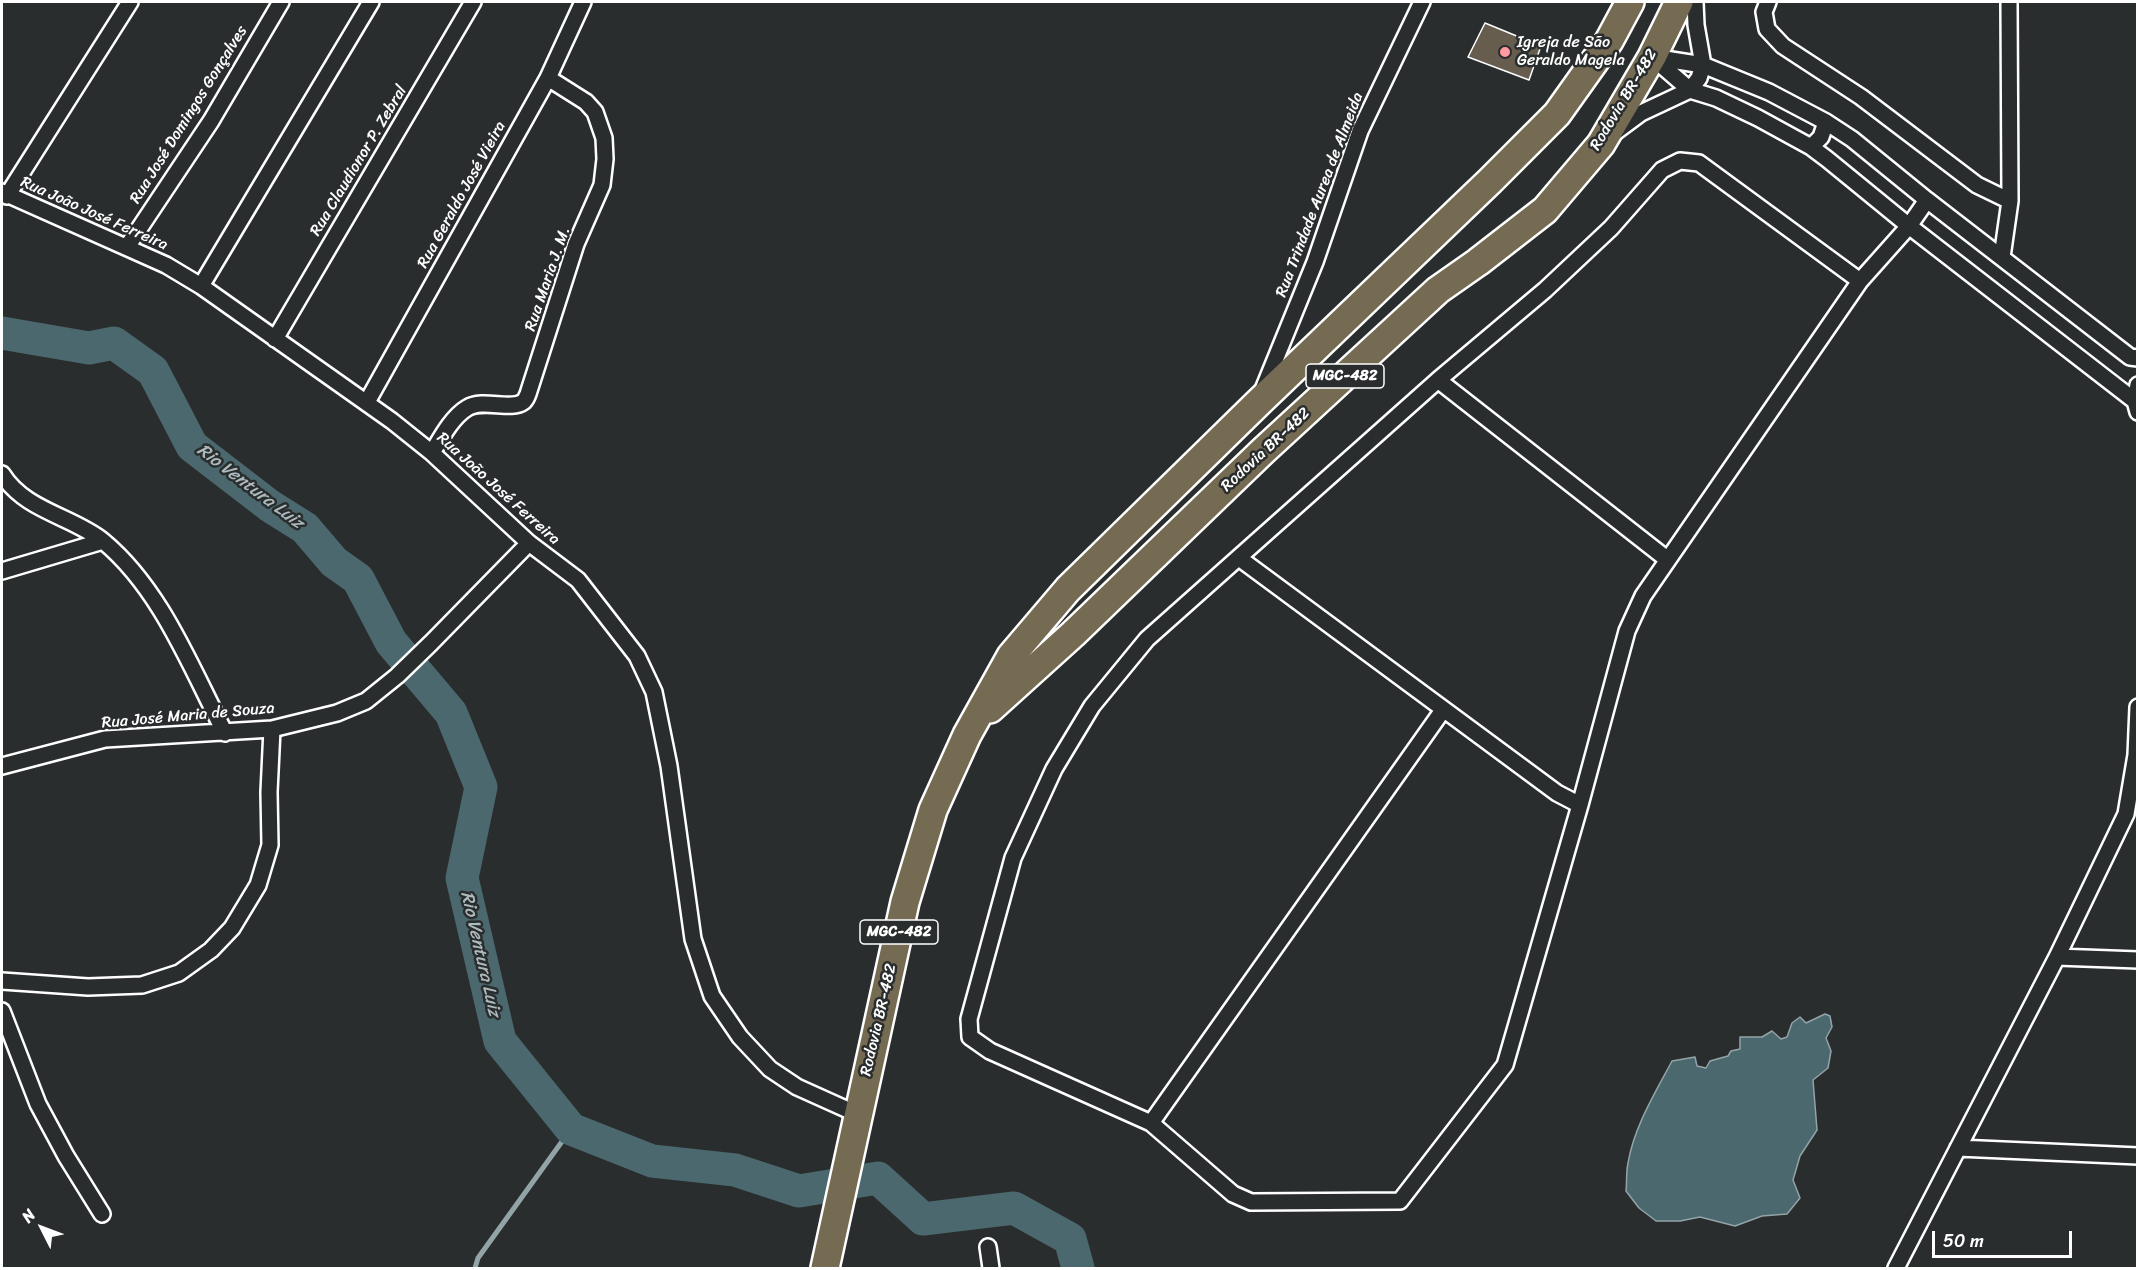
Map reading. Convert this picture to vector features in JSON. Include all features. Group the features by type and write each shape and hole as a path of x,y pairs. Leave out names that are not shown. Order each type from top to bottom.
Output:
{"highway":[{"name":"Rodovia BR-482","path":"825,1269 905,902 930,820 967,735 1011,656 1068,589 1557,114 1609,41 1630,2"},
{"name":"Rodovia BR-482","path":"974,724 1073,633 1263,451 1438,290 1545,210 1601,144 1652,57 1679,2"},
{"path":"1609,41 1629,44 1652,57"}],"street":[{"path":"4,194 130,2"},
{"name":"Rua José Domingos Gonçalves","path":"127,247 211,121 281,2"},
{"path":"201,286 371,2"},
{"name":"Rua Claudionor P. Zebral","path":"275,339 473,2"},
{"name":"Rua Geraldo José Vieira","path":"367,402 548,78 583,2"},
{"name":"Rua Trindade Aurea de Almeida","path":"1257,403 1315,262 1360,131 1422,2"},
{"path":"1601,144 1641,113 1690,90 1698,78 1703,65 1696,25 1695,2"},
{"path":"1768,2 1764,12 1767,29 1783,46 1861,97 1977,185 2010,201"},
{"path":"2002,257 2010,201 2009,2"},
{"path":"1652,57 1703,65 1769,92 1826,122 1852,139 2130,357 2138,358"},
{"path":"1652,57 1690,90 1716,98 1811,147 2136,406"},
{"name":"Rua Maria J. M.","path":"432,453 451,425 467,408 480,404 515,405 523,402 532,383 576,244 602,185 605,159 604,138 595,112 586,102 548,78"},
{"path":"1811,147 1821,137 1826,122"},
{"path":"1860,281 1699,163 1680,161 1662,170 1611,228 1545,290 1438,380 1148,639 1092,706 1054,770 1012,858 969,1019 970,1037 990,1051 1151,1123 1233,1194 1251,1202 1400,1202 1505,1065 1580,805 1626,631 1644,596 1860,281 1910,226 1927,200"},
{"name":"Rua João José Ferreira","path":"4,194 166,265 201,286 367,402 432,453 529,543 578,580 637,656 654,692 669,766 693,939 712,996 740,1037 770,1069 797,1088 857,1114"},
{"path":"1438,380 1668,560"},
{"path":"2136,406 2138,385"},
{"path":"2,474 17,492 37,506 84,528 103,541 129,565 153,597 225,733"},
{"path":"2,571 103,541"},
{"name":"Rua José Maria de Souza","path":"2,766 105,739 272,729 337,713 366,700 397,676 529,543"},
{"path":"1239,558 1557,793 1580,805"},
{"path":"1896,1269 2057,957 2126,814 2137,755 2138,707"},
{"path":"1151,1123 1443,710"},
{"path":"2,981 88,987 142,985 179,973 211,950 232,928 258,885 270,845 268,792 272,729"},
{"path":"2057,957 2138,960"},
{"path":"2,1011 38,1104 66,1156 102,1214"},
{"path":"1958,1148 2138,1156"},
{"path":"988,1247 991,1269"}],"water":[{"path":"1825,1014 1830,1016 1832,1027 1826,1038 1831,1051 1828,1068 1813,1080 1817,1130 1800,1156 1793,1180 1800,1198 1787,1214 1762,1216 1735,1226 1700,1217 1680,1221 1656,1221 1639,1208 1626,1191 1627,1166 1635,1136 1646,1110 1672,1061 1695,1057 1697,1066 1706,1068 1710,1061 1728,1056 1731,1051 1740,1049 1740,1037 1762,1037 1772,1031 1781,1039 1787,1037 1792,1023 1800,1017 1806,1023"}],"building":[{"name":"Igreja de São Geraldo Magela","path":"1485,23 1541,46 1529,80 1468,57"}],"waterway":[{"name":"Rio Ventura Luiz","path":"2,333 89,348 114,343 153,371 192,446 270,506 305,528 334,562 358,579 391,642 451,713 481,787 462,878 500,1041 571,1129 652,1161 735,1170 799,1191 878,1178 923,1219 1014,1208 1070,1239 1078,1268"},
{"path":"475,1268 478,1258 571,1129"}],"place":[{"name":"Igreja de São Geraldo Magela","path":"1505,52"}]}
